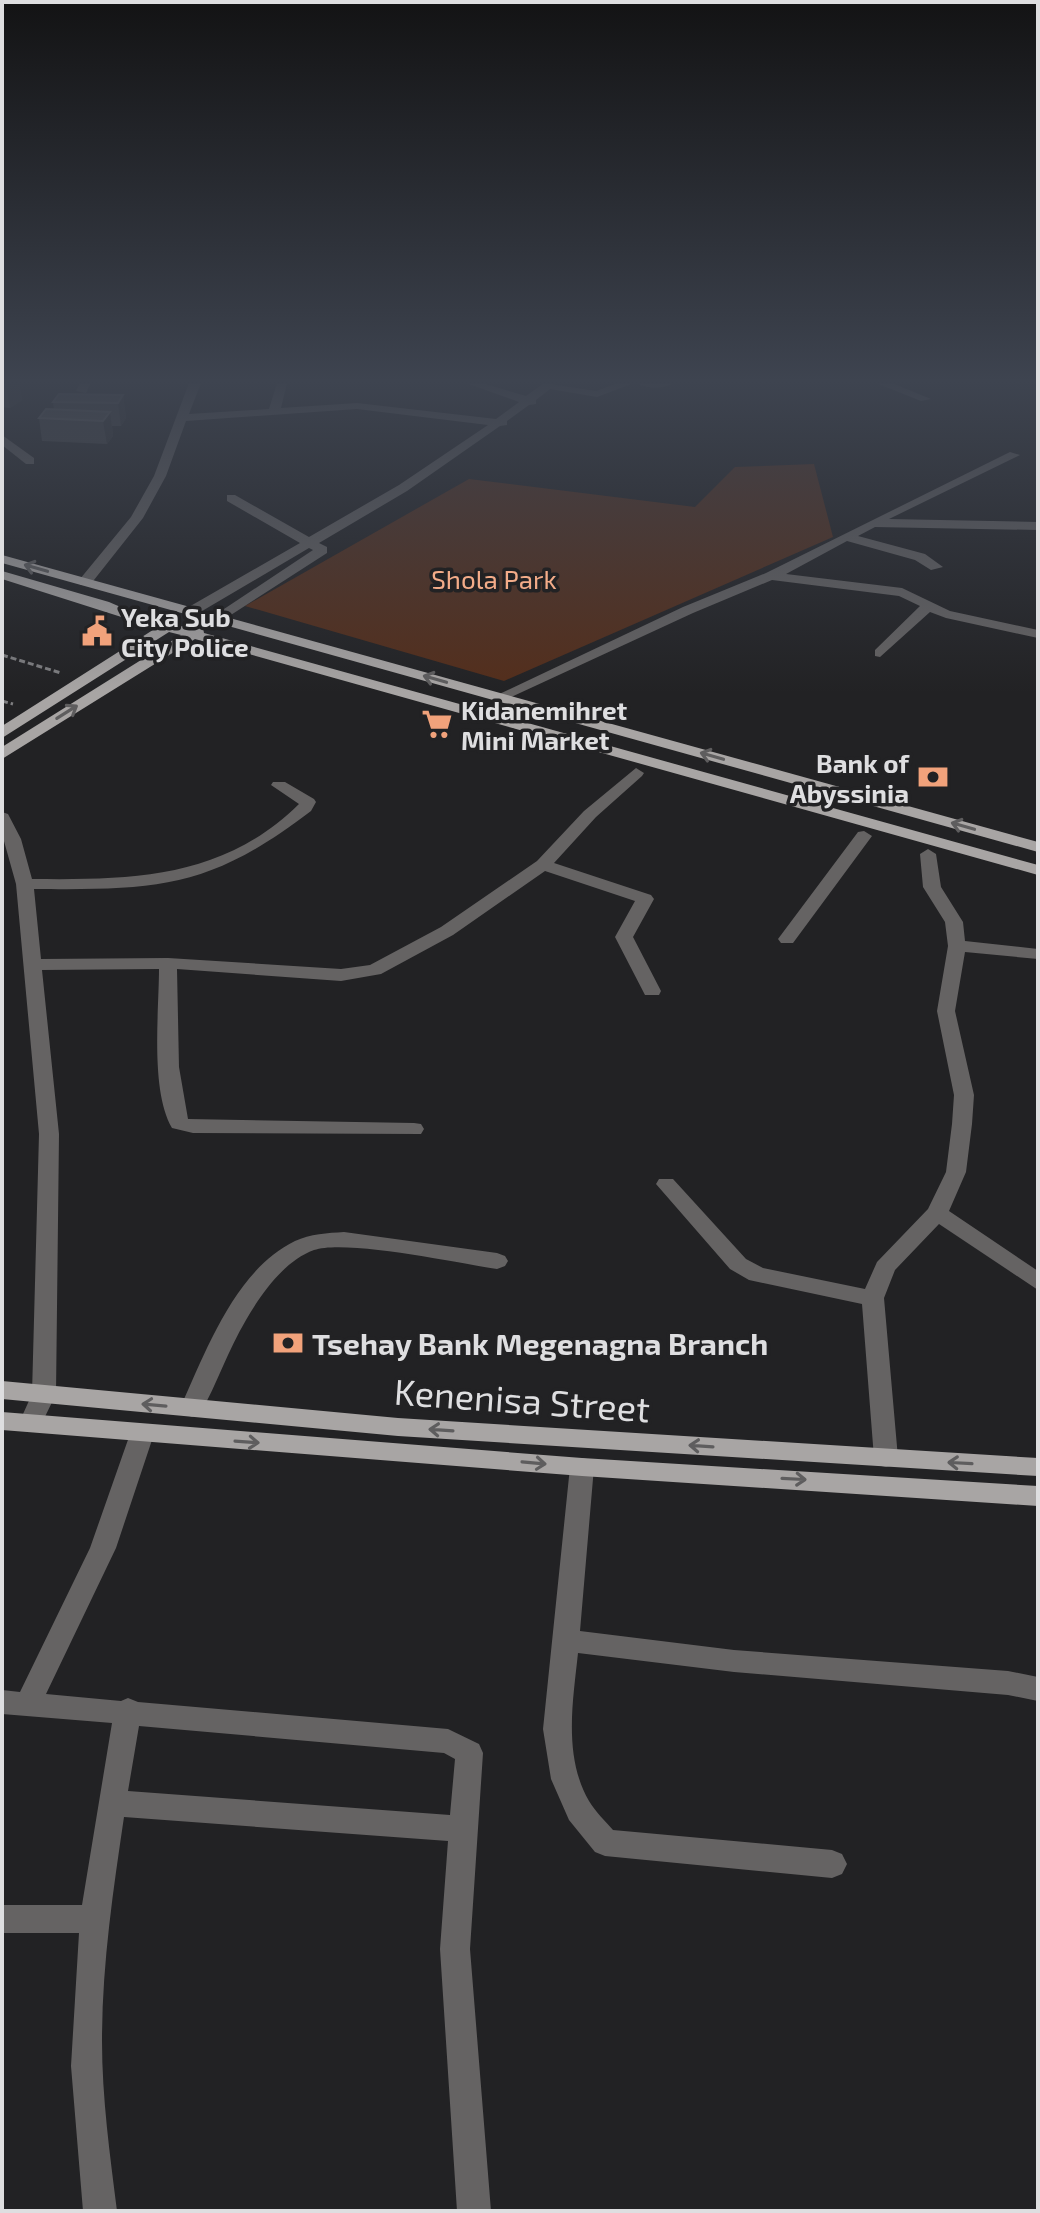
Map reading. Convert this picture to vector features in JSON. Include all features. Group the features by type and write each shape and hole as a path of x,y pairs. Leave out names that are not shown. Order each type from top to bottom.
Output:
{"main road":[{"path":"2,559 1034,846 1017,865"},
{"path":"2,575 104,605 134,618"},
{"path":"2,587 91,612 134,618 270,655 1038,870"},
{"path":"2,733 192,611"},
{"path":"2,754 220,618"},
{"path":"270,655 285,669 636,773 1038,882"},
{"name":"Kenenisa Street","path":"2,1390 325,1422 1038,1467"},
{"name":"Kenenisa Street","path":"2,1421 582,1467 1038,1496"},
{"path":"318,1447 325,1422"}],"street":[{"path":"85,582 137,518 154,486"},
{"path":"192,611 425,486"},
{"path":"500,697 688,610 771,576 949,486"},
{"path":"231,498 317,546"},
{"path":"873,523 1038,526"},
{"path":"846,537 920,557 936,567"},
{"path":"220,618 317,546"},
{"path":"771,576 902,592 946,614 1038,634"},
{"path":"880,653 928,606"},
{"path":"31,965 168,963 341,975 375,970 447,931 543,865 590,814 636,773"},
{"path":"25,884 143,881 183,876 210,867 272,833 305,808 308,802 279,785"},
{"path":"2,817 13,839 25,884 49,1134 50,1222 44,1394 31,1423"},
{"path":"787,939 864,836"},
{"path":"886,1458 873,1298 885,1267 937,1213 956,1172 962,1124 964,1095 946,1011 957,946 954,922 932,887 928,854"},
{"path":"543,865 645,899 624,937 652,991"},
{"path":"957,946 1038,954"},
{"path":"168,963 170,1050 175,1112 179,1123 193,1127 414,1129"},
{"path":"666,1184 738,1264 757,1275 873,1298"},
{"path":"937,1213 1038,1282"},
{"path":"192,1408 223,1341 252,1293 299,1248 319,1240 344,1239 497,1261"},
{"path":"142,1434 103,1548 15,1703 128,1710 448,1741 469,1753 461,1829 455,1949 474,2211"},
{"path":"582,1467 557,1729 565,1779 579,1811 605,1843 832,1864"},
{"path":"566,1640 734,1661 1008,1683 1038,1689"},
{"path":"100,2211 89,2102 87,2019 95,1919 128,1710"},
{"path":"112,1803 461,1829"},
{"path":"2,1919 95,1919"}],"path":[{"path":"2,655 61,673"}],"green space":[{"name":"Shola Park","path":"456,486 528,486 695,507 716,486 820,486 833,537 504,681 245,606"}],"place":[{"name":"Yeka Sub City Police","path":"97,631"},
{"name":"Kidanemihret Mini Market","path":"437,724"},
{"name":"Bank of Abyssinia","path":"933,777"},
{"name":"Tsehay Bank Megenagna Branch","path":"288,1343"}]}
